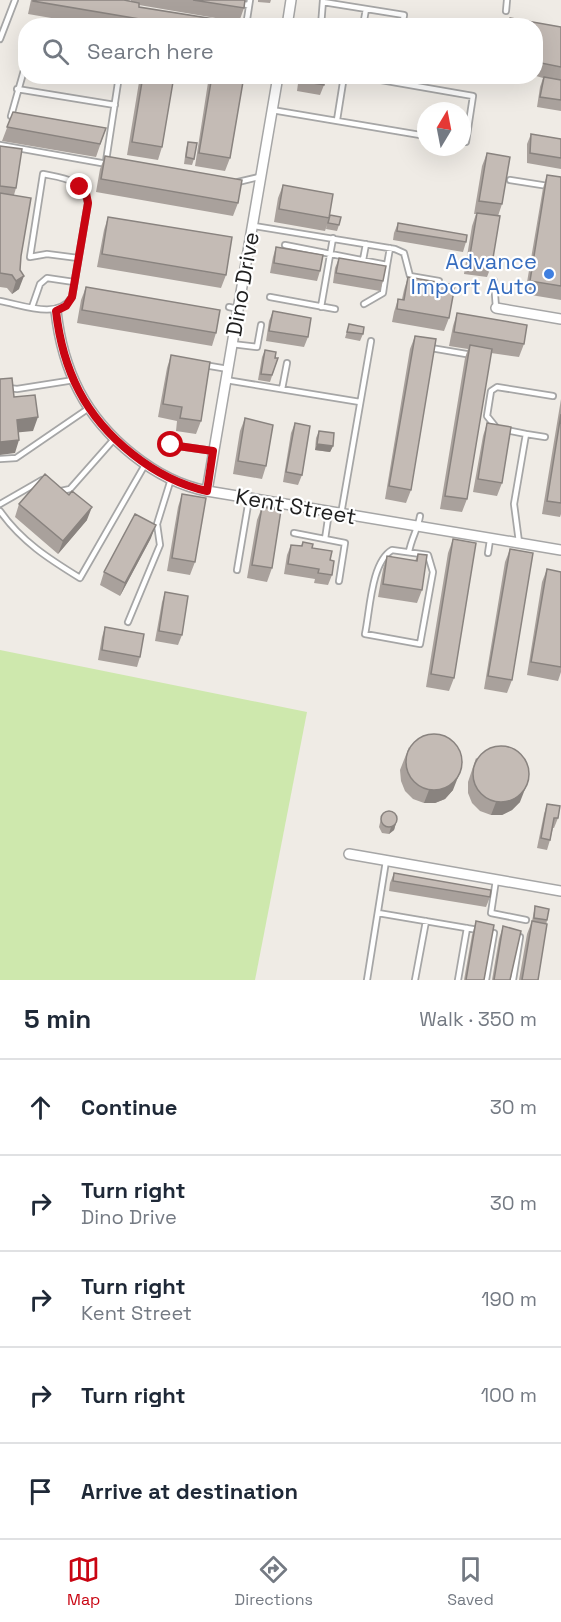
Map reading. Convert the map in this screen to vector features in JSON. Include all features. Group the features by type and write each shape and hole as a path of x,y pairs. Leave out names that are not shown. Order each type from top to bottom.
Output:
{"street":[{"path":"288,18 291,0"},
{"name":"Dino Drive","path":"207,491 232,344 233,308 246,236 252,225 277,84"},
{"path":"496,308 561,319"},
{"name":"Kent Street","path":"56,311 63,351 74,380 89,408 115,438 146,463 171,479 207,491 519,545 561,550"},
{"path":"349,854 561,891"}],"lane":[{"path":"0,39 15,0"},
{"path":"506,11 507,0"},
{"path":"322,18 323,1 404,15 403,18"},
{"path":"230,2 250,3 247,18"},
{"path":"364,18 366,9"},
{"path":"19,84 11,116 22,118"},
{"path":"106,163 118,84"},
{"path":"337,120 343,84"},
{"path":"404,84 473,96 471,108"},
{"path":"17,89 115,105"},
{"path":"272,110 417,134"},
{"path":"98,131 109,133"},
{"path":"0,144 117,165"},
{"path":"0,301 56,311 66,306 72,297 88,203 86,193 72,180 43,174 30,257 47,255 78,258"},
{"path":"230,185 261,177"},
{"path":"510,180 561,188"},
{"path":"28,207 37,209"},
{"path":"252,225 390,248 405,253 410,276 439,281"},
{"path":"299,248 301,232"},
{"path":"321,307 333,238"},
{"path":"363,260 366,244"},
{"path":"285,245 387,265"},
{"path":"364,304 383,293 390,248"},
{"path":"32,307 40,284 46,278 74,282"},
{"path":"494,281 496,308"},
{"path":"270,297 335,309"},
{"path":"232,344 257,347 261,325"},
{"path":"341,514 371,340"},
{"path":"422,347 480,357"},
{"path":"282,389 287,363"},
{"path":"197,364 228,369"},
{"path":"0,387 17,389 74,380"},
{"path":"226,381 360,402"},
{"path":"544,437 497,428 490,423 487,416 491,391 496,387 506,387 553,396"},
{"path":"0,459 16,458 89,408"},
{"path":"519,545 514,504 526,434"},
{"path":"0,504 44,479 61,491 70,489 115,438"},
{"path":"171,445 213,451"},
{"path":"0,511 9,525 40,553 80,578 146,463"},
{"path":"128,622 160,546 157,524 171,479"},
{"path":"237,570 249,498"},
{"path":"325,539 329,512"},
{"path":"410,552 412,537 418,527 420,516"},
{"path":"294,533 345,543 339,581"},
{"path":"488,553 490,540"},
{"path":"392,550 410,552 428,555 433,572 420,644 365,634 378,565 385,554 392,550"},
{"path":"367,980 386,861"},
{"path":"496,880 491,913 526,920"},
{"path":"378,913 502,934"},
{"path":"415,980 426,921"},
{"path":"458,980 467,928"},
{"path":"486,980 494,933"},
{"path":"512,936 520,937 513,980"}],"green space":[{"path":"0,650 307,712 255,980 0,980"}],"building":[{"path":"124,0 139,3 139,7 208,18 134,18 33,1"},
{"path":"193,0 245,0 244,8"},
{"path":"543,24 561,27 561,67 543,63"},
{"path":"544,77 561,80 561,100 540,97"},
{"path":"142,84 173,84 162,147 132,142"},
{"path":"211,84 243,84 230,158 199,153"},
{"path":"13,112 106,128 100,144 7,127"},
{"path":"531,134 561,139 561,158 530,153"},
{"path":"188,142 197,143 194,159 186,157"},
{"path":"0,146 22,149 16,188 0,186"},
{"path":"487,153 510,157 502,204 479,201"},
{"path":"105,156 242,180 238,203 101,179"},
{"path":"547,175 561,177 561,286 530,281"},
{"path":"283,185 333,194 329,218 279,209"},
{"path":"0,193 31,198 21,256 20,270 24,276 16,281 12,275 0,273"},
{"path":"477,213 500,216 492,264 469,261"},
{"path":"330,215 341,217 339,225 328,223"},
{"path":"108,217 232,237 226,275 102,254"},
{"path":"398,223 467,235 466,242 397,231"},
{"path":"276,247 323,255 320,271 274,263"},
{"path":"339,258 386,266 383,281 336,273"},
{"path":"408,277 455,285 449,318 397,309 398,299 404,300"},
{"path":"86,287 220,310 216,333 82,310"},
{"path":"273,311 311,318 308,337 269,331"},
{"path":"457,313 527,325 524,344 454,332"},
{"path":"349,324 364,327 363,334 347,332"},
{"path":"415,336 436,339 411,490 389,486"},
{"path":"470,345 492,349 467,499 445,496"},
{"path":"265,350 276,352 275,358 278,358 272,375 261,374"},
{"path":"171,355 210,362 201,421 180,418 182,407 163,404"},
{"path":"12,378 14,397 35,395 38,417 17,420 19,440 0,442 0,379"},
{"path":"561,414 561,503 547,501"},
{"path":"245,418 273,425 266,466 238,461"},
{"path":"295,423 310,426 302,475 286,472"},
{"path":"487,423 511,427 502,483 478,479"},
{"path":"319,431 334,433 333,446 317,444"},
{"path":"45,474 69,495 72,491 92,507 63,541 19,504"},
{"path":"182,494 206,498 195,562 172,558"},
{"path":"262,507 281,510 272,568 252,565"},
{"path":"135,514 156,525 125,583 104,572"},
{"path":"453,539 476,543 454,678 431,674"},
{"path":"303,542 313,544 312,548 332,551 330,560 334,561 332,575 318,573 319,569 288,564 291,545 302,546"},
{"path":"510,549 533,553 512,680 488,676"},
{"path":"418,554 427,555 422,590 383,584 387,556 417,561"},
{"path":"547,569 561,572 561,667 531,662"},
{"path":"165,592 188,596 182,635 159,631"},
{"path":"105,627 144,634 140,657 102,650"},
{"path":"428,734 440,734 450,738 458,746 462,762 458,778 450,786 440,790 428,790 418,786 410,778 406,768 406,756 410,746 418,738"},
{"path":"495,746 507,746 517,750 525,758 529,774 525,790 517,798 507,802 495,802 485,798 477,790 473,780 473,768 477,758 485,750"},
{"path":"547,804 560,806 558,818 554,818 550,840 541,838"},
{"path":"389,811 395,813 397,819 395,825 389,827 383,825 381,819 383,813"},
{"path":"394,873 491,890 490,897 393,881"},
{"path":"535,906 549,909 547,920 534,918"},
{"path":"476,921 494,925 484,980 466,980"},
{"path":"532,921 547,924 538,980 522,980"},
{"path":"503,926 521,931 510,980 494,980"}],"place":[{"name":"Advance Import Auto","path":"549,274"}],"route":[{"path":"80,187 86,193 88,203 72,297 66,306 56,311 63,351 78,390 108,431 137,457 171,479 207,491 213,451 171,445"}]}
